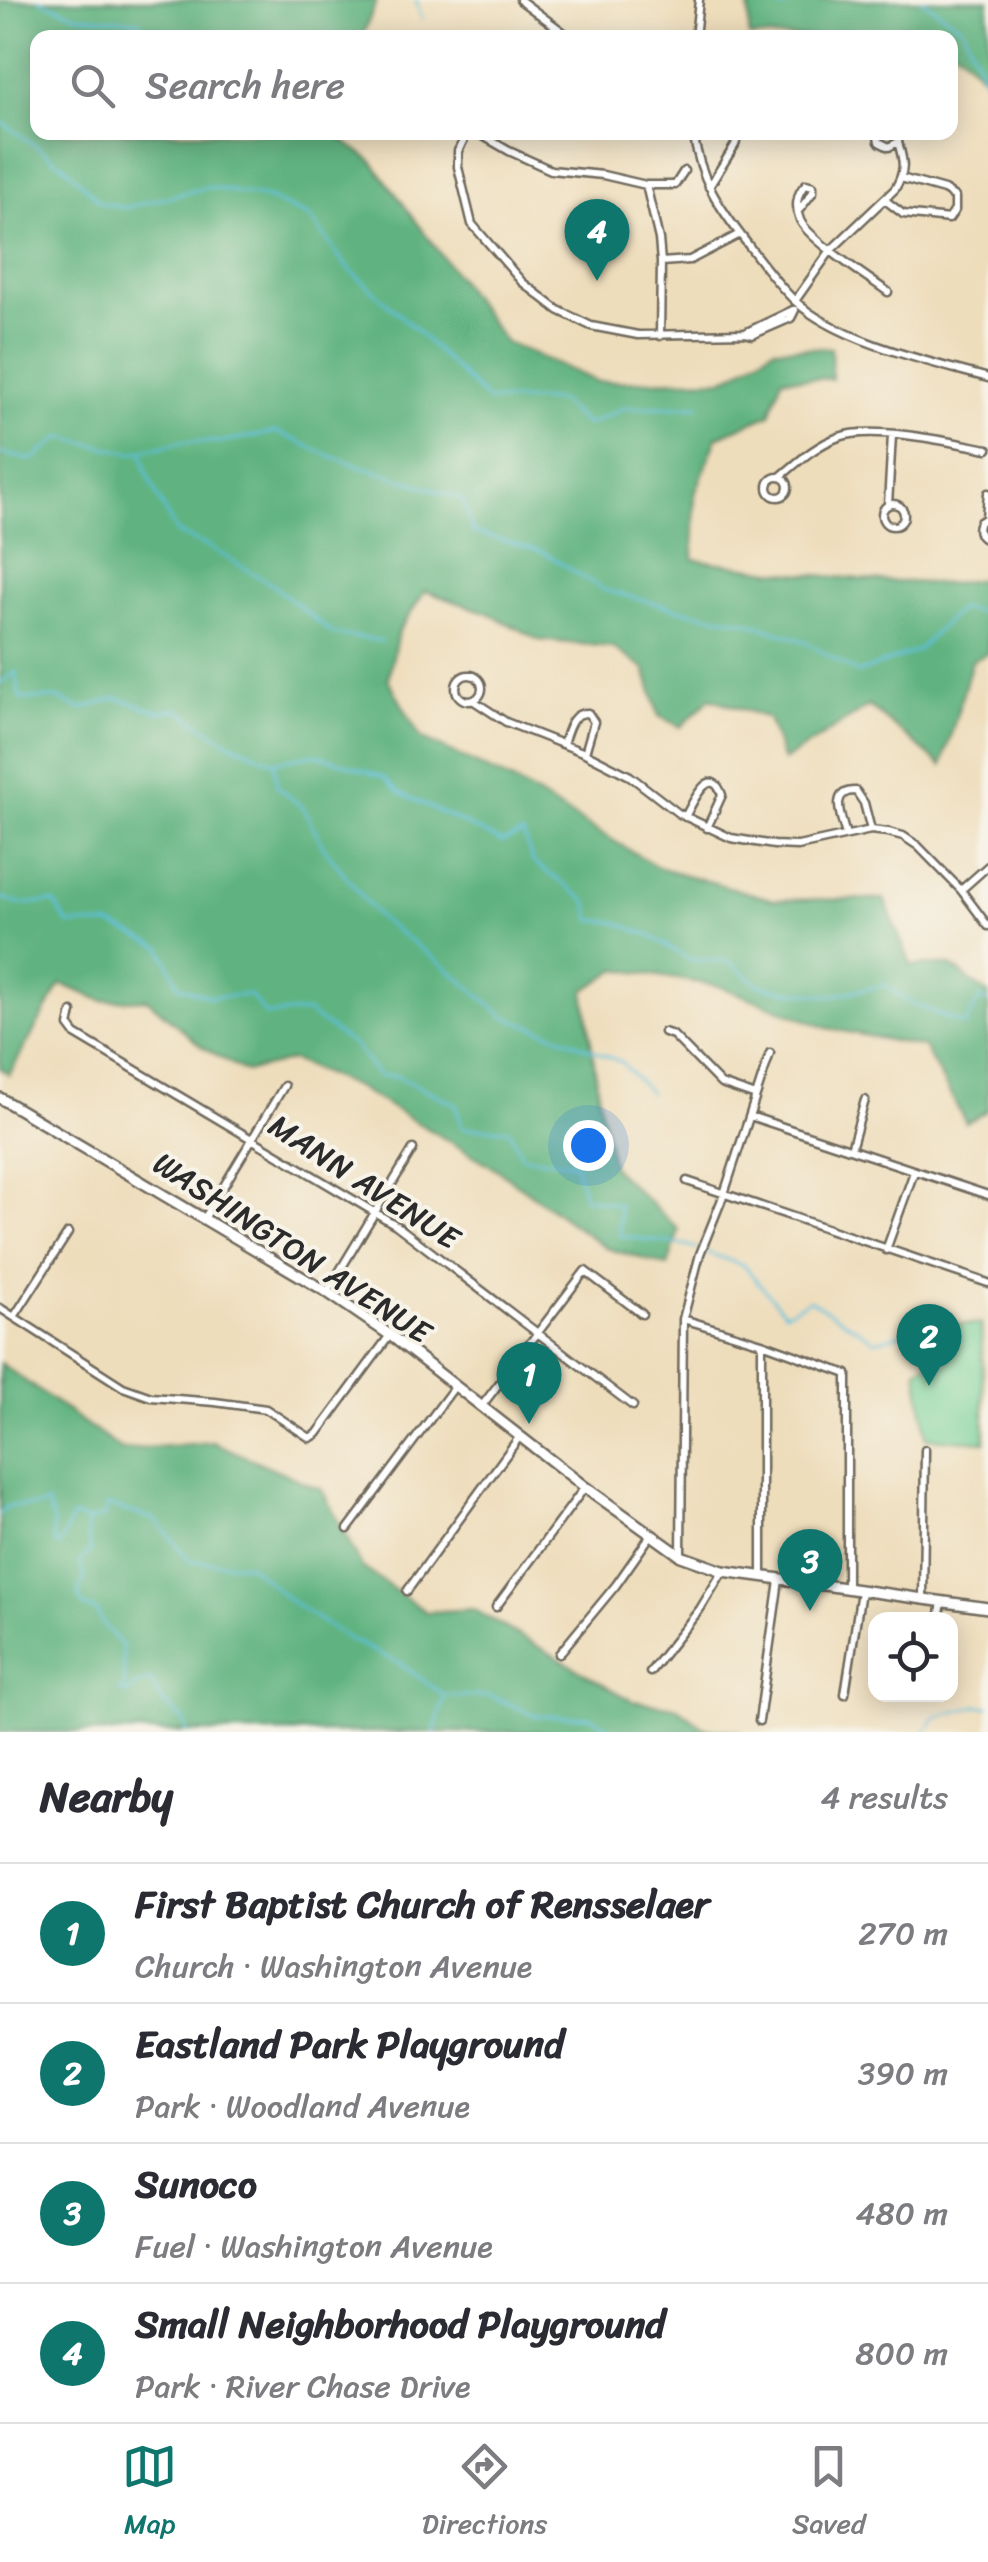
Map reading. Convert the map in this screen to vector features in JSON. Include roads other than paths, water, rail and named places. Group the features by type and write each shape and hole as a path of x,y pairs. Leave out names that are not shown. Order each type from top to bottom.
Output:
{"street":[{"path":"520,0 560,30"},
{"path":"696,30 699,0"},
{"path":"464,140 458,152 458,167 472,224 522,282 558,310 591,326 638,336 746,333 797,306 831,250 884,200 901,178 904,162 898,142 882,145 879,140"},
{"path":"489,140 550,170 675,185 684,171"},
{"path":"696,140 702,173 722,212 797,306 882,348 988,378"},
{"path":"708,188 737,140"},
{"path":"884,200 903,214 949,219 955,210 955,197 901,178"},
{"path":"646,184 662,262 660,336"},
{"path":"800,209 800,219 809,232 888,292"},
{"path":"662,262 690,260 740,234"},
{"path":"780,477 822,444 855,434 892,435 988,449"},
{"path":"888,505 892,435"},
{"path":"988,493 987,518 980,522 978,530 988,540"},
{"path":"474,701 480,695 481,683 472,675 463,676 456,682 461,699 474,701 506,722 585,753 630,776 684,816 731,838 798,846 870,830 903,836 961,890 988,926"},
{"path":"563,744 574,717 588,712 594,722 585,753"},
{"path":"684,816 702,786 715,784 722,795 708,828"},
{"path":"846,836 839,800 848,791 861,796 870,830"},
{"path":"961,890 988,866"},
{"name":"MANN AVENUE","path":"72,1012 69,1026 74,1034 396,1226 633,1406"},
{"path":"664,1032 673,1035 721,1084 756,1096"},
{"path":"681,1556 683,1319 700,1254 770,1053"},
{"path":"204,1219 284,1086"},
{"name":"WASHINGTON AVENUE","path":"0,1098 326,1292 390,1335 681,1556 723,1572 988,1608"},
{"path":"851,1148 865,1100"},
{"path":"750,1116 988,1196"},
{"path":"326,1292 413,1149"},
{"path":"886,1250 914,1172"},
{"path":"687,1180 988,1284"},
{"path":"14,1317 68,1233"},
{"path":"481,1407 585,1271 642,1314"},
{"path":"0,1308 138,1394 266,1409 310,1438 317,1434 390,1335"},
{"path":"683,1319 847,1374 847,1589"},
{"path":"762,1343 762,1577"},
{"path":"348,1529 455,1386"},
{"path":"408,1591 520,1436"},
{"path":"923,1599 925,1450"},
{"path":"496,1607 585,1486"},
{"path":"559,1654 650,1535"},
{"path":"650,1672 710,1595 723,1572"},
{"path":"759,1721 779,1580"},
{"path":"845,1694 861,1591"},
{"path":"940,1612 942,1602"}],"waterway":[{"path":"40,0 78,16 139,21 143,30"},
{"path":"416,0 422,19"},
{"path":"776,0 781,9 799,0"},
{"path":"922,0 962,27 988,87"},
{"path":"0,121 66,167 100,202 124,208 209,187 267,198 310,217 346,266 488,401 558,400 587,425 624,408 700,406"},
{"path":"0,453 32,460 61,437 131,453 183,442 219,442 277,432 330,456 462,499 473,532 543,552 604,590 748,622 804,641 858,673 918,650 959,609 988,613"},
{"path":"142,451 146,470 177,533 273,585 333,634 382,641"},
{"path":"0,683 16,672 20,699 57,698 80,709 117,698 159,712 177,709 226,741 274,762 316,754 383,777 400,793 502,842 523,834 533,862 587,901 591,920 615,922 651,936 690,960 729,961 759,985 830,996 885,985 911,1003 965,1025 980,998 988,1002"},
{"path":"274,763 277,786 304,809 324,848 379,918 505,1017 621,1062 650,1093"},
{"path":"0,897 19,904 54,902 68,924 111,925 161,947 179,986 210,997 250,995 266,1015 307,1012 356,1047 378,1076 396,1076 456,1104 462,1128 508,1129 523,1157 575,1163 584,1197 619,1205 620,1236 698,1249"},
{"path":"706,1252 744,1266 785,1313 810,1300 876,1341 918,1329"},
{"path":"0,1514 7,1506 47,1503 53,1540 59,1546 73,1516 87,1521 91,1550 80,1562 84,1579 78,1596 83,1606 96,1611 122,1645 125,1685 120,1691 127,1694 150,1680 162,1701 184,1721 187,1732"},
{"path":"87,1521 103,1518 108,1505 156,1520 190,1561 249,1565 292,1602 347,1638 401,1664 445,1696 491,1696 537,1716 591,1717 616,1732"},
{"path":"434,1732 445,1696"},
{"path":"925,1732 935,1717 977,1706 988,1707"}],"place":[{"name":"Small Neighborhood Playground","path":"597,281"},
{"name":"Eastland Park Playground","path":"929,1386"},
{"name":"First Baptist Church of Rensselaer","path":"529,1424"},
{"name":"Sunoco","path":"810,1611"}]}
